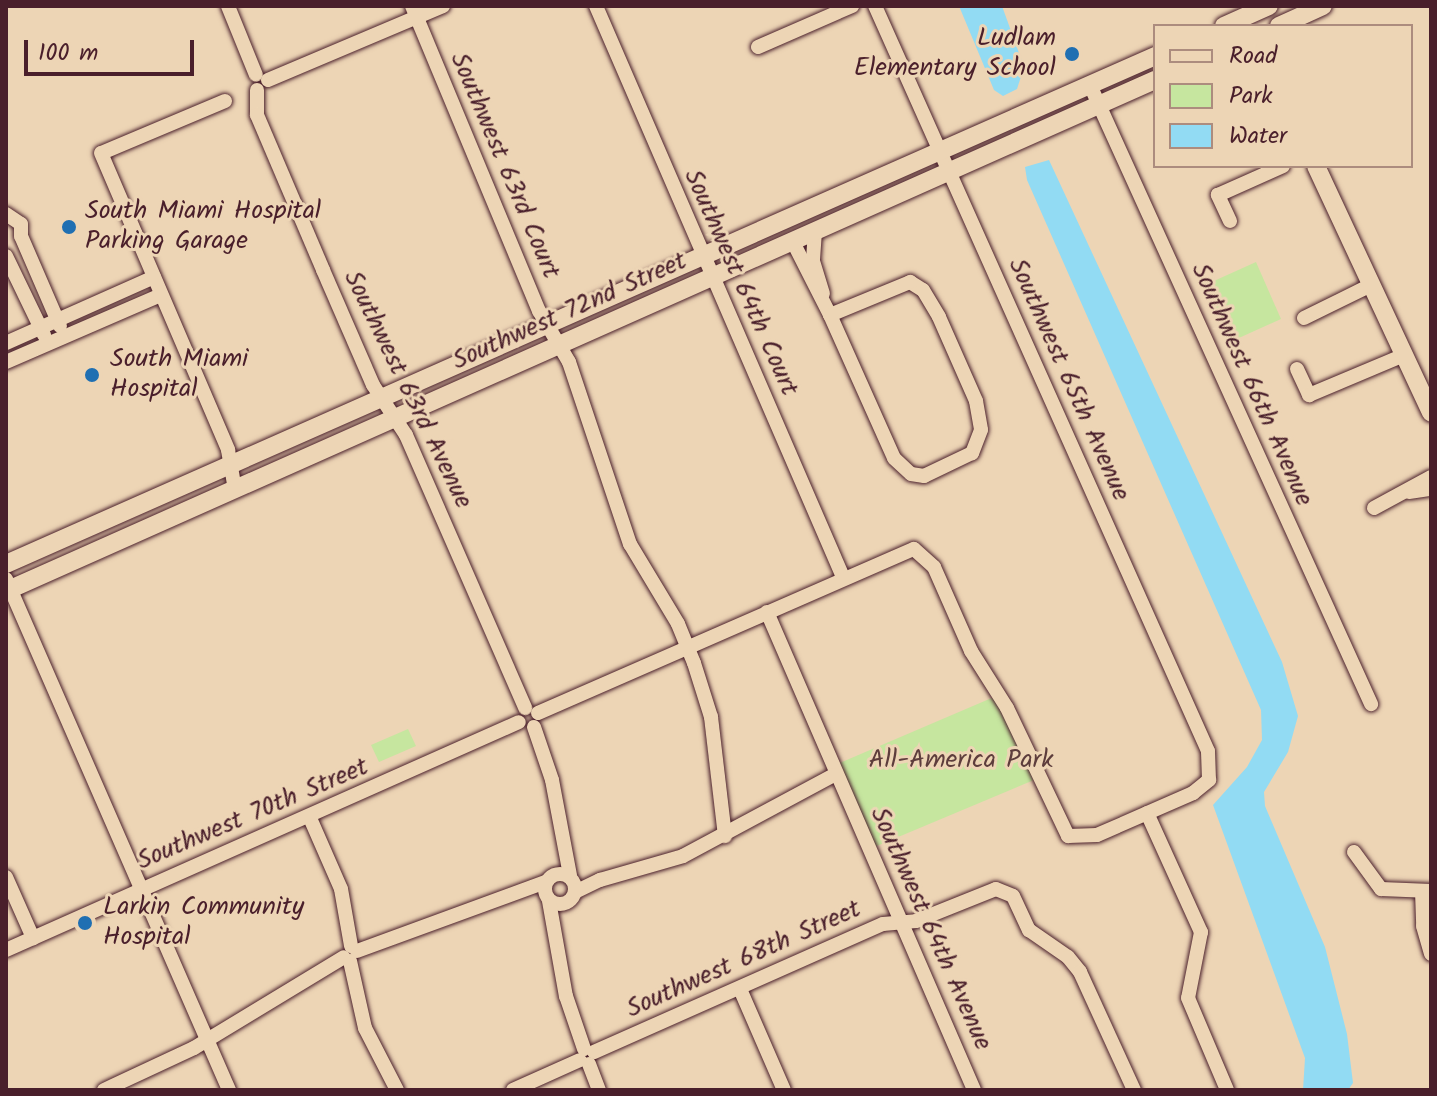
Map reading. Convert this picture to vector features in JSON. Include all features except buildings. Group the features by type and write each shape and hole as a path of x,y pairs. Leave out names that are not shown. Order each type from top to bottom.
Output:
{"main road":[{"path":"1229,24 1269,6"},
{"path":"1283,24 1323,6"},
{"name":"Southwest 72nd Street","path":"6,564 232,461 383,399 1153,57"},
{"name":"Southwest 72nd Street","path":"7,586 395,418 1153,81"},
{"path":"1317,168 1430,409"}],"street":[{"name":"Southwest 63rd Avenue","path":"228,6 260,82 259,120 383,399 395,418 532,716 552,780 571,887"},
{"path":"260,82 414,12 443,6"},
{"name":"Southwest 64th Court","path":"596,6 710,278 843,577"},
{"path":"758,47 852,6"},
{"name":"Southwest 65th Avenue","path":"875,6 938,153 1208,751 1211,775 1199,790 1147,813"},
{"name":"Southwest 63rd Court","path":"414,12 591,417 630,544 688,647 711,717 725,836"},
{"name":"Southwest 66th Avenue","path":"1090,85 1371,704"},
{"path":"225,101 101,153 232,461 235,488"},
{"path":"1230,221 1218,195 1279,168"},
{"path":"6,214 20,221 21,236 65,337"},
{"path":"815,231 812,258 825,290 821,296"},
{"path":"6,245 21,236"},
{"path":"793,242 898,464 924,476 972,453 980,439 979,411 923,290 903,283 830,315"},
{"path":"6,256 48,344"},
{"path":"6,343 154,277"},
{"path":"1304,318 1371,285"},
{"path":"6,362 161,295"},
{"path":"1297,369 1309,395 1404,355"},
{"path":"1374,508 1409,492 1431,477"},
{"path":"1409,492 1431,489"},
{"path":"532,716 900,551 918,549 934,567 979,665 1007,708 1055,818 1072,839 1089,838 1147,813 1201,932 1188,998 1227,1090"},
{"path":"7,586 229,1090"},
{"name":"Southwest 64th Avenue","path":"767,612 834,775 974,1090"},
{"name":"Southwest 70th Street","path":"6,950 371,791 532,716"},
{"path":"512,897 548,900 571,887 668,862 725,836 834,775"},
{"path":"310,818 341,889 365,1028 397,1090"},
{"name":"Southwest 63rd Avenue","path":"548,900 549,879 561,843"},
{"path":"1354,852 1381,889 1427,891 1424,934 1431,954"},
{"path":"6,877 33,938"},
{"path":"104,1090 207,1040 351,954 433,919 512,897 549,879 571,887"},
{"path":"558,930 571,887"},
{"name":"Southwest 68th Street","path":"513,1090 883,924 900,923 984,891 1005,891 1029,930 1080,972 1134,1090"},
{"path":"548,900 558,930 566,996 599,1090"},
{"path":"740,989 784,1090"}],"green space":[{"path":"1256,262 1281,319 1230,342 1205,285"},
{"name":"All-America Park","path":"994,697 1034,780 872,848 835,765"},
{"path":"408,729 416,746 379,762 371,745"}],"water":[{"path":"959,6 1002,6 1024,67 1017,89 1003,96 994,90"},
{"path":"1049,160 1282,662 1298,716 1288,752 1264,792 1265,806 1325,947 1347,1034 1353,1083 1348,1090 1303,1090 1305,1058 1213,805 1247,767 1262,740 1261,710 1027,180 1025,167"}],"place":[{"name":"Ludlam Elementary School","path":"1072,54"},
{"name":"South Miami Hospital Parking Garage","path":"69,227"},
{"name":"South Miami Hospital","path":"92,375"},
{"name":"Larkin Community Hospital","path":"85,923"}]}
